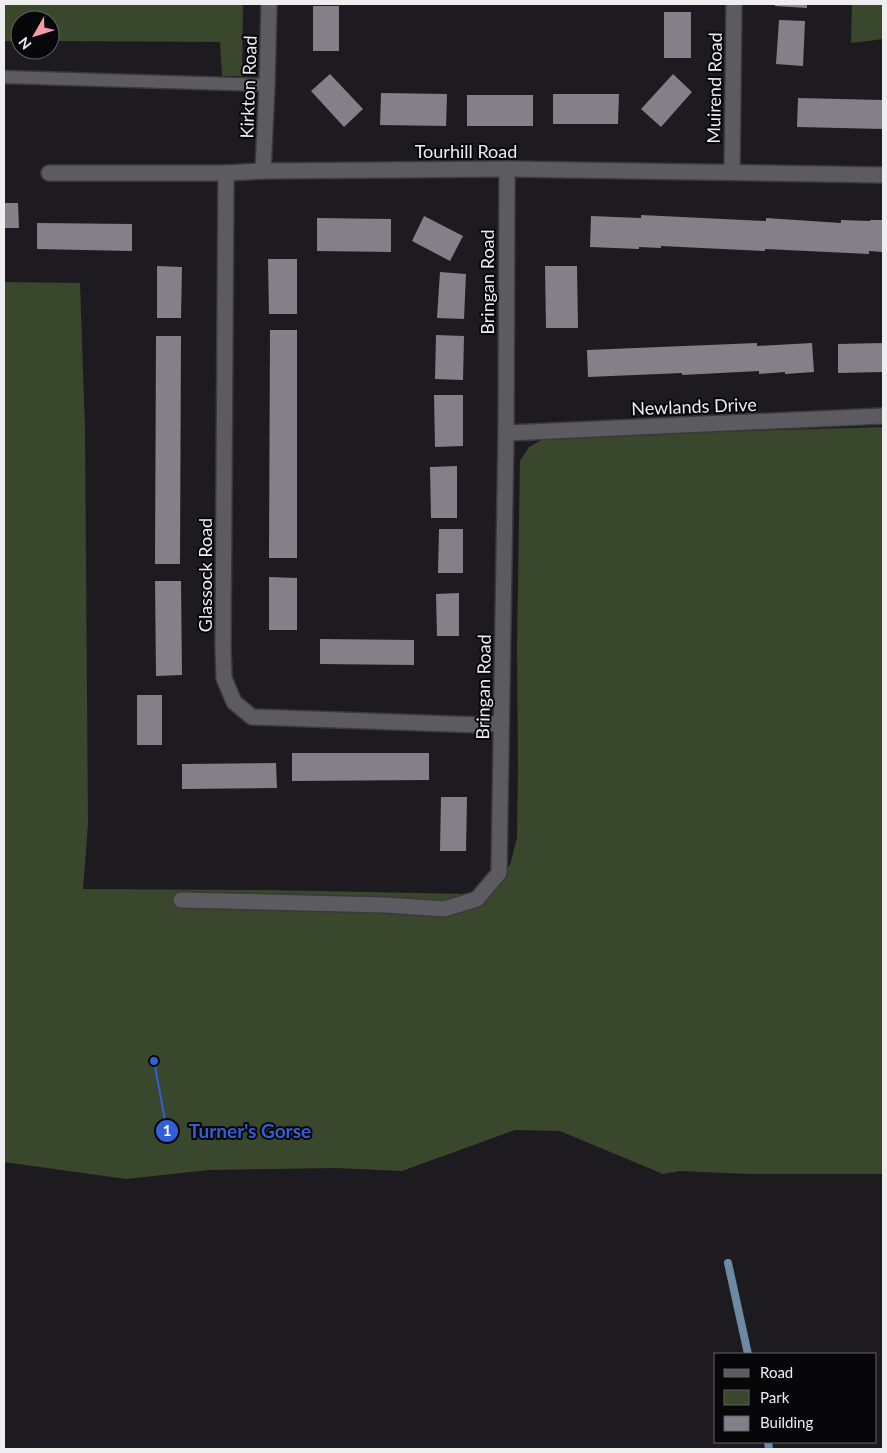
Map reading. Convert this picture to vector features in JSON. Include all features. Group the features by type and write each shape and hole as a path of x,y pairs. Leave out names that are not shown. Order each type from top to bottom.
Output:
{"street":[{"name":"Kirkton Road","path":"263,171 269,4"},
{"name":"Muirend Road","path":"732,172 734,4"},
{"name":"Tourhill Road","path":"49,173 226,173 507,169 883,175"},
{"name":"Bringan Road","path":"181,900 386,905 444,909 477,898 499,873 506,433 507,169"},
{"name":"Glassock Road","path":"226,173 223,647 224,678 234,702 252,718 480,725 501,724"},
{"name":"Newlands Drive","path":"506,433 883,416"}],"lane":[{"path":"4,77 267,85"}],"green space":[{"path":"4,4 243,4 242,76 222,76 220,42 60,41 60,10 10,10 10,41 4,41"},
{"path":"852,4 883,4 883,39 851,43"},
{"path":"4,282 80,283 85,429 88,824 83,889 469,894 494,882 510,865 517,838 517,646 520,461 529,447 547,437 883,427 883,1174 749,1174 680,1171 663,1174 560,1131 515,1130 402,1171 336,1168 209,1170 126,1179 4,1162"}],"building":[{"path":"775,4 807,4 807,8 775,6"},
{"path":"313,6 339,6 339,51 313,51"},
{"path":"664,12 691,12 691,58 664,58"},
{"path":"779,20 805,21 803,66 776,64"},
{"path":"330,74 363,109 344,127 311,91"},
{"path":"673,74 692,92 661,127 641,109"},
{"path":"381,93 447,94 446,126 380,125"},
{"path":"553,94 619,94 618,124 553,124"},
{"path":"467,95 533,95 533,126 467,126"},
{"path":"798,98 883,100 883,129 797,127"},
{"path":"4,203 18,203 19,228 4,228"},
{"path":"641,215 766,221 766,218 841,223 841,220 883,220 883,252 869,251 869,254 661,246 661,248 639,247 639,249 590,247 591,216 641,218"},
{"path":"424,216 463,236 450,261 412,241"},
{"path":"317,218 391,219 391,252 317,251"},
{"path":"37,223 132,224 132,251 37,249"},
{"path":"268,259 297,259 297,314 269,314"},
{"path":"157,266 182,267 181,318 157,318"},
{"path":"545,266 577,266 578,328 546,328"},
{"path":"440,272 466,274 464,319 437,318"},
{"path":"270,330 297,330 297,558 269,558"},
{"path":"436,335 464,336 463,380 435,379"},
{"path":"156,336 181,336 180,564 155,564"},
{"path":"757,343 757,346 812,343 814,372 759,374 759,371 588,377 587,350"},
{"path":"883,343 883,372 838,373 838,344"},
{"path":"434,395 463,395 463,446 435,447"},
{"path":"457,466 457,518 431,518 430,467"},
{"path":"439,529 463,529 463,573 438,573"},
{"path":"269,577 297,578 297,630 269,630"},
{"path":"155,581 181,581 182,675 156,676"},
{"path":"459,593 459,636 437,636 436,594"},
{"path":"320,639 414,640 414,665 320,664"},
{"path":"137,695 162,695 162,745 137,745"},
{"path":"292,753 429,753 429,780 292,781"},
{"path":"276,763 277,788 182,789 182,764"},
{"path":"441,797 467,797 466,851 440,851"}],"waterway":[{"path":"728,1263 748,1353"},
{"path":"768,1443 769,1449"}],"place":[{"name":"Turner's Gorse","path":"154,1061"}]}
